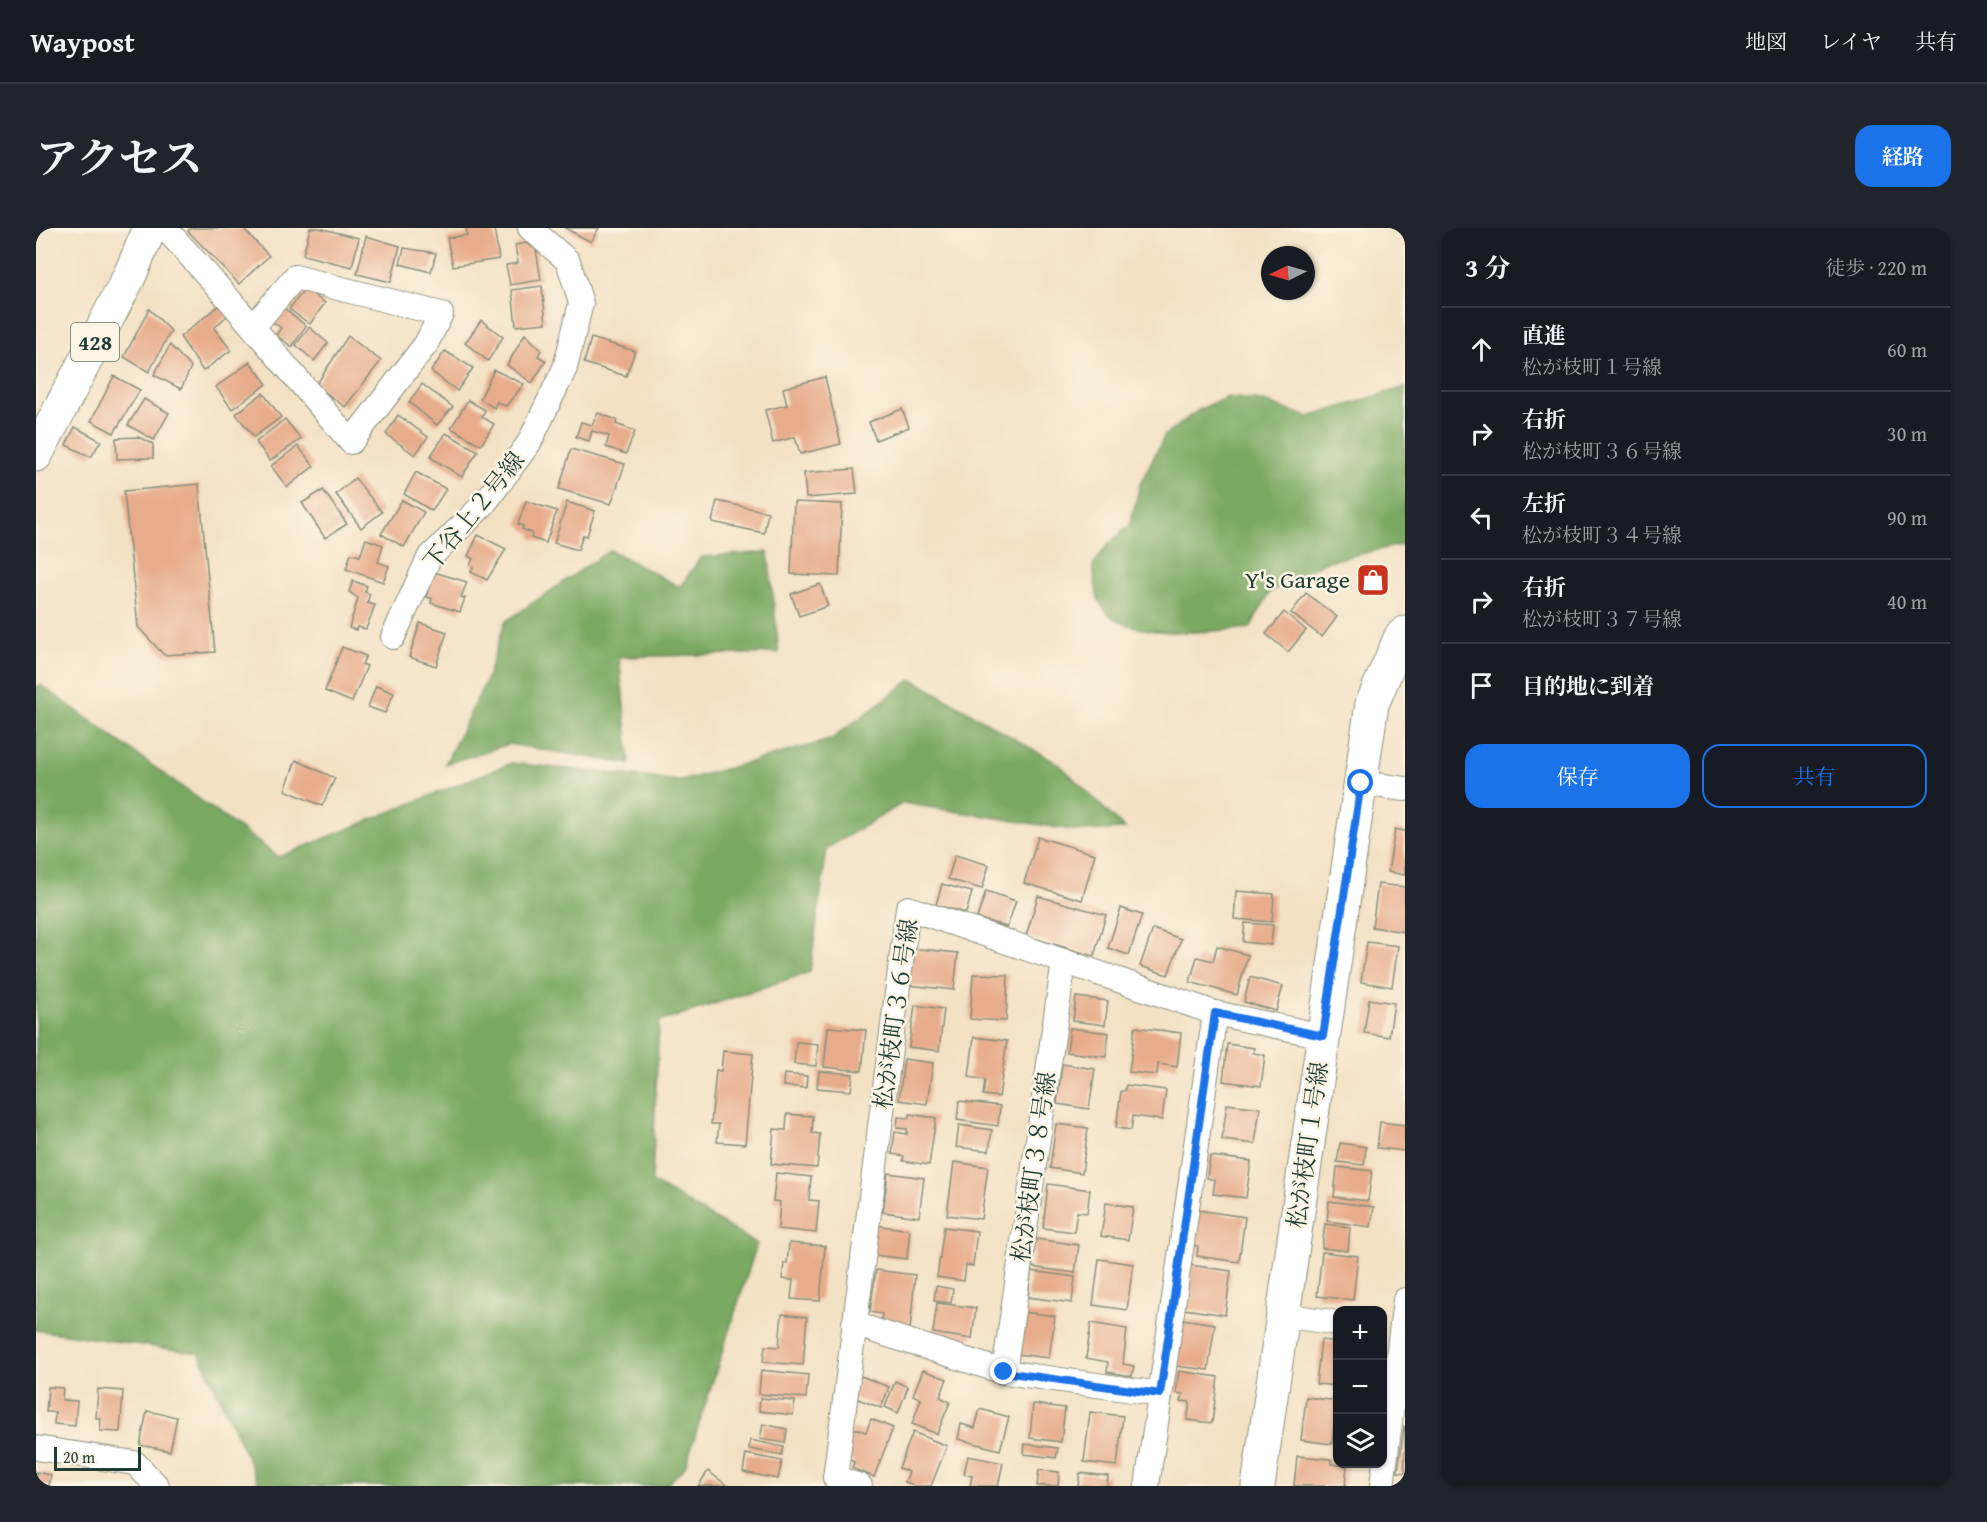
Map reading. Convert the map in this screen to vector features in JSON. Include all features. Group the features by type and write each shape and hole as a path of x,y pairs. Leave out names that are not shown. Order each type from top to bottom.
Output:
{"main road":[{"name":"428","path":"36,455 129,277 150,228"},
{"name":"松が枝町１号線","path":"1258,1486 1372,704 1401,636 1405,633"}],"street":[{"path":"165,228 351,442 426,344 441,314 295,277 253,327"},
{"name":"下谷上２号線","path":"393,637 429,558 484,504 529,443 565,368 581,303 568,261 530,228"},
{"path":"1361,783 1405,789"},
{"name":"松が枝町３６号線","path":"860,1486 835,1478 908,908 1215,1013 1323,1036"},
{"name":"松が枝町３８号線","path":"1004,1372 1064,962"},
{"path":"1147,1486 1215,1013"},
{"path":"1382,1486 1396,1331 1405,1300"},
{"path":"1282,1316 1333,1322"},
{"path":"854,1324 1004,1372 1160,1394"},
{"path":"36,1448 135,1463 157,1486"}],"green space":[{"path":"1405,387 1405,544 1324,562 1270,592 1250,628 1191,632 1147,630 1127,625 1111,616 1100,603 1093,566 1106,547 1130,525 1140,484 1165,435 1200,409 1228,397 1261,401 1309,417"},
{"path":"610,550 680,587 701,557 768,552 779,653 619,657 630,764 509,744 445,764 486,681 505,622"},
{"path":"912,679 1060,765 1125,829 1079,831 903,803 827,848 810,972 659,1022 652,1182 757,1244 685,1467 665,1486 260,1486 199,1353 36,1330 36,686 41,685 279,857 511,763 681,781 830,740"}],"building":[{"path":"191,228 243,228 269,256 239,284 188,231"},
{"path":"310,228 359,238 352,267 303,255"},
{"path":"466,228 494,228 499,259 453,266 447,238 467,235"},
{"path":"565,228 599,228 591,242"},
{"path":"366,236 400,246 391,282 357,274"},
{"path":"526,243 536,249 541,280 510,285 506,265 518,263 515,245"},
{"path":"404,248 436,253 431,272 400,264"},
{"path":"542,286 546,323 516,326 512,290"},
{"path":"305,289 325,303 310,324 289,309"},
{"path":"223,302 230,313 214,328 231,350 203,371 180,337"},
{"path":"284,308 306,326 292,347 276,335 281,328 273,322"},
{"path":"149,309 171,331 149,372 124,357"},
{"path":"481,320 503,337 488,361 465,343"},
{"path":"309,327 328,343 314,361 296,345"},
{"path":"525,334 541,350 538,356 546,361 532,383 507,365"},
{"path":"348,336 381,361 345,407 316,385"},
{"path":"591,338 635,351 626,376 584,363"},
{"path":"170,345 191,367 181,389 154,375"},
{"path":"445,351 473,368 457,391 431,371"},
{"path":"250,362 267,384 232,409 216,387"},
{"path":"494,370 524,384 506,406 497,402 494,408 480,399"},
{"path":"114,376 140,390 114,433 91,421"},
{"path":"825,377 841,444 800,454 795,437 773,443 765,410 787,405 783,388"},
{"path":"422,384 453,407 437,425 409,402"},
{"path":"263,393 281,417 254,437 236,414"},
{"path":"144,399 169,413 154,440 128,425"},
{"path":"468,400 485,410 482,417 494,424 481,445 451,428"},
{"path":"902,409 909,427 876,440 869,422"},
{"path":"598,413 617,420 616,424 635,431 626,454 606,447 609,436 592,431 589,441 576,437 581,422 592,425"},
{"path":"398,415 428,437 415,455 386,434"},
{"path":"285,419 301,439 270,461 256,442"},
{"path":"75,427 101,441 91,457 66,445"},
{"path":"446,433 478,451 462,477 430,457"},
{"path":"138,437 153,444 153,458 117,459 116,438"},
{"path":"298,446 314,466 287,487 271,466"},
{"path":"571,449 625,464 611,504 559,489"},
{"path":"854,469 857,494 806,498 804,473"},
{"path":"416,472 446,489 432,511 404,494"},
{"path":"355,478 382,512 361,528 336,494"},
{"path":"199,484 215,652 164,655 138,627 124,491"},
{"path":"323,490 347,524 325,538 302,503"},
{"path":"402,500 424,512 404,547 381,534"},
{"path":"526,501 557,511 546,543 531,538 532,533 522,529 523,526 518,524"},
{"path":"717,501 768,512 764,533 712,522"},
{"path":"567,502 595,511 587,536 583,535 578,550 554,543"},
{"path":"794,502 842,504 839,576 791,574"},
{"path":"478,535 506,549 487,580 471,572 473,567 470,565 473,559 468,556"},
{"path":"366,539 383,545 378,562 389,566 383,582 346,569 351,554 360,556"},
{"path":"434,572 467,582 461,597 465,598 460,612 431,603 432,598 426,597"},
{"path":"353,581 367,586 365,592 370,594 367,603 375,605 366,629 349,628 358,598 349,592"},
{"path":"820,584 828,606 799,616 791,594"},
{"path":"1306,593 1337,617 1322,637 1291,613"},
{"path":"1284,612 1306,630 1288,652 1266,634"},
{"path":"420,623 447,632 436,666 409,657"},
{"path":"342,647 366,656 362,664 367,666 352,702 325,691"},
{"path":"376,686 394,693 385,713 368,707"},
{"path":"296,760 335,778 322,806 285,790"},
{"path":"1395,829 1405,831 1405,875 1388,872"},
{"path":"1038,837 1095,854 1082,900 1024,883"},
{"path":"955,855 989,865 982,889 948,879"},
{"path":"942,884 972,892 966,913 936,905"},
{"path":"1378,884 1405,887 1405,932 1372,927"},
{"path":"986,891 1016,901 1007,927 977,918"},
{"path":"1236,891 1274,894 1272,922 1234,919"},
{"path":"1038,896 1106,915 1094,956 1026,936"},
{"path":"1121,908 1142,915 1129,955 1108,948"},
{"path":"1245,923 1273,925 1271,945 1243,942"},
{"path":"1153,929 1181,939 1168,975 1140,966"},
{"path":"1367,942 1398,946 1392,987 1361,982"},
{"path":"1217,946 1248,955 1237,995 1190,982 1197,957 1213,961"},
{"path":"911,948 958,953 954,990 907,985"},
{"path":"973,974 1008,975 1006,1021 970,1019"},
{"path":"1250,977 1283,986 1276,1011 1244,1002"},
{"path":"1076,997 1108,1001 1105,1025 1073,1021"},
{"path":"1369,999 1394,1003 1389,1037 1364,1033"},
{"path":"915,1005 944,1009 939,1051 909,1047"},
{"path":"828,1027 866,1030 862,1071 824,1067"},
{"path":"1135,1027 1181,1033 1177,1067 1158,1064 1157,1075 1129,1072"},
{"path":"1070,1028 1109,1033 1106,1057 1067,1052"},
{"path":"974,1037 1007,1041 999,1097 983,1095 985,1080 969,1077"},
{"path":"796,1042 818,1044 816,1066 794,1064"},
{"path":"1227,1044 1254,1048 1253,1053 1265,1055 1261,1086 1223,1081"},
{"path":"723,1051 753,1054 745,1144 717,1142 719,1124 711,1124 716,1070 721,1071"},
{"path":"904,1059 933,1063 927,1104 899,1100"},
{"path":"1062,1064 1095,1069 1089,1109 1057,1104"},
{"path":"819,1071 853,1074 851,1091 817,1088"},
{"path":"784,1074 807,1076 806,1088 783,1086"},
{"path":"1126,1085 1166,1090 1162,1120 1133,1116 1131,1130 1116,1128 1121,1091 1125,1091"},
{"path":"959,1101 1000,1106 998,1126 957,1120"},
{"path":"1227,1104 1260,1108 1255,1144 1222,1140"},
{"path":"787,1114 813,1116 812,1133 820,1134 817,1168 771,1164 774,1129 786,1130"},
{"path":"910,1114 936,1118 929,1165 903,1161 904,1156 892,1154 895,1132 907,1134 907,1129 897,1128 898,1117 909,1118"},
{"path":"1380,1122 1405,1125 1405,1151 1377,1148"},
{"path":"1056,1124 1088,1128 1082,1173 1050,1168"},
{"path":"959,1125 992,1130 989,1151 956,1147"},
{"path":"1340,1143 1366,1147 1364,1165 1337,1162"},
{"path":"1210,1156 1251,1161 1246,1198 1213,1194 1215,1180 1207,1178"},
{"path":"954,1162 988,1167 981,1219 947,1215"},
{"path":"1337,1167 1372,1171 1368,1201 1334,1197"},
{"path":"776,1173 811,1177 809,1200 819,1201 816,1233 778,1229 780,1202 773,1201"},
{"path":"888,1173 924,1178 919,1217 883,1212"},
{"path":"1048,1184 1090,1190 1087,1213 1077,1212 1074,1232 1043,1228"},
{"path":"1329,1201 1374,1207 1371,1227 1327,1221"},
{"path":"1106,1203 1133,1207 1128,1240 1101,1236"},
{"path":"1197,1210 1245,1217 1239,1262 1197,1256 1198,1246 1192,1245"},
{"path":"1325,1224 1350,1227 1348,1251 1322,1248"},
{"path":"875,1225 910,1230 907,1259 872,1255"},
{"path":"944,1227 977,1231 973,1266 966,1265 964,1281 937,1277"},
{"path":"1036,1239 1079,1245 1075,1273 1032,1267"},
{"path":"789,1243 825,1246 820,1301 791,1299 793,1280 782,1279 784,1263 787,1263"},
{"path":"1322,1252 1358,1256 1353,1300 1317,1296"},
{"path":"1099,1259 1133,1264 1127,1310 1093,1305"},
{"path":"1190,1265 1231,1271 1225,1315 1184,1309"},
{"path":"876,1270 915,1275 910,1332 880,1326 882,1314 870,1312"},
{"path":"1031,1271 1075,1277 1072,1303 1028,1297"},
{"path":"936,1286 953,1289 951,1303 934,1301"},
{"path":"937,1303 976,1308 972,1339 933,1333"},
{"path":"1022,1312 1055,1316 1049,1358 1017,1354"},
{"path":"782,1314 807,1317 803,1365 763,1362 765,1346 779,1347"},
{"path":"1182,1319 1215,1324 1208,1370 1176,1366"},
{"path":"1091,1323 1127,1329 1123,1364 1134,1366 1132,1376 1107,1372 1108,1362 1086,1358"},
{"path":"1321,1340 1333,1341 1333,1386 1316,1384"},
{"path":"761,1370 808,1375 806,1398 759,1394"},
{"path":"923,1370 947,1379 940,1397 950,1402 937,1434 912,1424 921,1399 913,1395"},
{"path":"1179,1371 1218,1377 1212,1423 1187,1420 1190,1402 1181,1401 1183,1394 1176,1393"},
{"path":"861,1376 889,1387 881,1408 853,1397"},
{"path":"895,1381 908,1387 898,1413 885,1407"},
{"path":"48,1387 63,1388 62,1400 77,1401 75,1426 54,1424 55,1412 46,1412"},
{"path":"98,1389 123,1391 120,1432 100,1431 101,1418 96,1418"},
{"path":"1306,1397 1333,1400 1332,1444 1301,1440"},
{"path":"760,1398 795,1401 793,1415 759,1411"},
{"path":"1033,1404 1065,1408 1061,1442 1030,1438"},
{"path":"980,1409 1009,1417 1000,1450 958,1439 961,1424 975,1428"},
{"path":"147,1411 177,1417 170,1451 140,1445"},
{"path":"1090,1412 1123,1416 1117,1466 1084,1462"},
{"path":"871,1419 893,1428 874,1477 852,1468 854,1462 842,1456 853,1428 866,1432"},
{"path":"763,1424 787,1429 785,1443 760,1439"},
{"path":"1405,1427 1405,1473 1398,1472"},
{"path":"913,1432 947,1446 931,1486 915,1486 905,1482 909,1472 899,1468"},
{"path":"750,1440 784,1447 782,1455 749,1449"},
{"path":"1025,1444 1058,1448 1056,1458 1024,1454"},
{"path":"746,1454 782,1461 778,1479 743,1472"},
{"path":"968,1456 1003,1463 998,1486 970,1486 972,1476 964,1474"},
{"path":"1297,1456 1331,1459 1333,1468 1347,1468 1345,1486 1294,1486"},
{"path":"1039,1470 1059,1472 1058,1486 1037,1486"},
{"path":"708,1471 728,1486 698,1486"},
{"path":"36,1472 51,1475 49,1486 36,1486"},
{"path":"1080,1473 1108,1476 1107,1486 1078,1486"}],"place":[{"name":"Y's Garage","path":"1373,580"}],"route":[{"path":"1004,1372 1160,1394 1215,1013 1323,1036 1361,783"}]}
